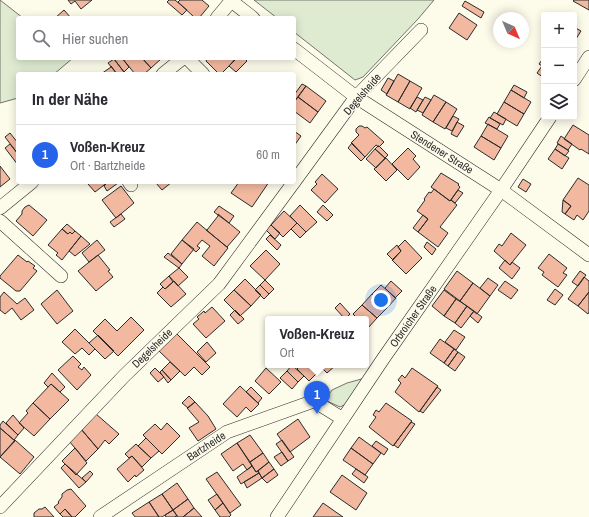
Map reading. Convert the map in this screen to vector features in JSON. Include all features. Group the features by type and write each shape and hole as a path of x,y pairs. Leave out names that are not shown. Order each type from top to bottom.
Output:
{"street":[{"path":"219,16 231,0 251,16"},
{"name":"Degelsheide","path":"296,179 356,97 421,30"},
{"name":"Stendener Straße","path":"296,51 356,97 501,190 589,255"},
{"path":"577,75 589,57"},
{"path":"166,72 180,60"},
{"path":"189,60 201,72"},
{"name":"Orbroicher Straße","path":"277,517 383,359 548,120"},
{"path":"0,208 30,184"},
{"name":"Degelsheide","path":"0,507 124,376 219,284 293,184"},
{"path":"0,221 61,276"},
{"name":"Bartzheide","path":"100,517 227,432 314,401 343,419"}],"green space":[{"path":"0,0 20,16 16,16 16,60 71,60 56,72 16,72 16,99 0,103"},
{"path":"254,0 434,0 363,77 355,80 296,34 296,16 274,16"},
{"path":"365,378 348,403 340,407 325,400 332,390 347,383"}],"building":[{"path":"68,0 92,0 81,9 75,1 71,4"},
{"path":"169,0 175,0 187,10 182,15 167,2"},
{"path":"180,0 202,0 209,6 201,16 193,16 178,2"},
{"path":"589,0 589,10 573,1"},
{"path":"465,1 484,12 481,18 462,6"},
{"path":"64,10 69,16 57,16"},
{"path":"459,13 477,25 467,40 449,28"},
{"path":"577,29 581,31 577,37"},
{"path":"115,60 124,60 129,67 124,72"},
{"path":"115,60 124,72 115,72 108,63"},
{"path":"124,60 144,60 151,68 146,72 133,72"},
{"path":"144,60 160,60 151,68"},
{"path":"234,60 247,61 236,72 229,66"},
{"path":"235,60 223,72 217,72 206,61"},
{"path":"111,67 116,72 104,72"},
{"path":"541,67 541,76 537,73"},
{"path":"398,74 410,81 398,102 386,95"},
{"path":"388,78 394,81 387,94 381,90"},
{"path":"410,81 422,88 410,109 398,102"},
{"path":"302,84 306,86 296,99 296,92"},
{"path":"514,85 527,92 524,98 511,90"},
{"path":"306,86 326,101 318,112 298,97"},
{"path":"511,90 531,102 524,114 504,102"},
{"path":"434,95 446,102 433,122 422,115"},
{"path":"298,97 318,112 310,123 296,112 296,100"},
{"path":"417,97 423,100 416,112 410,108"},
{"path":"425,97 431,100 423,113 417,110"},
{"path":"446,102 457,109 445,129 433,122"},
{"path":"504,102 524,114 517,126 497,114"},
{"path":"494,112 506,119 503,125 490,118"},
{"path":"453,116 459,119 452,131 446,128"},
{"path":"489,117 500,124 497,129 485,123"},
{"path":"457,122 464,126 457,137 451,134"},
{"path":"488,124 508,136 501,148 481,136"},
{"path":"573,125 589,135 589,154 581,149 580,150 564,139"},
{"path":"359,126 365,128 367,127 384,142 379,147 376,145 365,157 351,143 359,135 356,132 356,129"},
{"path":"296,132 301,136 296,143"},
{"path":"10,133 16,140 16,151 5,137"},
{"path":"481,136 501,148 494,160 474,147"},
{"path":"561,136 572,144 568,150 557,143"},
{"path":"352,143 365,157 361,161 348,148"},
{"path":"10,144 16,152 16,162 5,148"},
{"path":"558,144 569,151 565,156 555,149"},
{"path":"378,146 388,155 385,158 375,149"},
{"path":"408,148 416,156 413,159 420,167 408,180 392,164"},
{"path":"375,149 385,158 376,168 366,159"},
{"path":"555,149 569,158 562,169 548,159"},
{"path":"386,158 397,170 386,181 374,169"},
{"path":"0,166 10,179 0,187"},
{"path":"441,173 459,184 458,185 460,187 450,201 431,187"},
{"path":"322,174 338,189 325,203 311,190 317,184 315,182"},
{"path":"578,178 589,185 589,211 583,220 577,215 574,220 565,214 571,206 563,200"},
{"path":"523,179 531,184 526,192 518,187"},
{"path":"88,184 105,184 95,192"},
{"path":"106,184 117,184 107,191 104,186"},
{"path":"157,184 170,184 162,190"},
{"path":"238,184 268,184 252,207 231,193"},
{"path":"121,186 134,203 116,218 102,200"},
{"path":"434,189 457,205 440,227 448,233 438,247 418,232 428,219 417,211 429,192 431,193"},
{"path":"458,190 463,193 455,203 451,200"},
{"path":"563,200 571,206 565,214 562,212"},
{"path":"29,205 47,220 33,236 16,221 22,214 25,207"},
{"path":"300,205 317,222 306,232 290,216"},
{"path":"323,205 333,215 327,221 317,212"},
{"path":"219,206 234,216 229,223 214,212"},
{"path":"284,211 297,223 283,237 271,225"},
{"path":"121,214 125,219 114,227 110,222"},
{"path":"218,214 240,232 227,247 206,230"},
{"path":"423,215 428,219 418,232 413,228"},
{"path":"197,222 228,248 214,266 202,256 210,246 202,240 197,246 200,248 196,252 182,240"},
{"path":"297,223 306,232 300,238 291,229"},
{"path":"67,224 75,231 72,234 70,232 68,234 62,229"},
{"path":"271,225 280,233 275,239 266,230"},
{"path":"62,229 68,234 70,232 72,234 75,231 81,236 62,260 56,255 58,253 48,245"},
{"path":"511,233 526,245 510,265 494,251 499,244 502,246"},
{"path":"270,235 281,245 277,250 266,239"},
{"path":"81,236 90,244 75,256 69,251"},
{"path":"97,240 105,250 89,262 82,253"},
{"path":"182,240 194,249 182,264 171,254"},
{"path":"405,240 422,258 406,274 392,260 401,251 398,247"},
{"path":"427,242 436,249 432,255 424,247"},
{"path":"397,245 401,251 393,260 387,254"},
{"path":"266,250 280,264 265,280 250,266"},
{"path":"168,253 182,264 179,268 164,257"},
{"path":"549,254 567,268 563,273 567,275 558,287 542,275 544,272 538,268"},
{"path":"18,255 35,266 33,268 37,271 20,291 16,291 0,278 0,276"},
{"path":"98,255 110,270 108,271 113,277 96,291 78,271"},
{"path":"505,260 510,265 512,262 520,268 512,279 499,268"},
{"path":"179,268 188,277 178,286 169,276"},
{"path":"457,271 473,283 460,301 444,289"},
{"path":"580,271 586,275 578,286 572,282"},
{"path":"169,276 173,282 165,289 160,284"},
{"path":"584,277 589,281 589,292 578,306 568,299"},
{"path":"488,278 498,285 490,296 480,288"},
{"path":"245,279 261,295 251,306 234,290"},
{"path":"265,280 274,289 269,294 260,285"},
{"path":"174,281 186,294 171,307 157,293 163,287 165,289"},
{"path":"391,281 402,291 395,298 385,288"},
{"path":"505,281 518,290 511,299 498,290"},
{"path":"473,283 490,296 477,314 460,301"},
{"path":"260,285 269,294 264,299 255,290"},
{"path":"381,285 396,298 387,308 372,294"},
{"path":"555,289 563,295 555,305 547,300"},
{"path":"57,290 73,311 57,324 41,304"},
{"path":"234,290 251,306 240,316 224,300"},
{"path":"444,290 456,299 444,316 432,306"},
{"path":"4,292 17,304 25,298 34,310 21,320 12,308 5,314 0,310 0,297"},
{"path":"589,292 589,312 588,314 578,306"},
{"path":"372,294 387,308 377,318 362,305"},
{"path":"456,299 467,306 455,323 444,316"},
{"path":"340,303 350,314 348,316 342,316 335,308"},
{"path":"362,305 377,318 369,327 369,316 355,316 353,314"},
{"path":"467,306 474,311 461,328 455,323"},
{"path":"212,307 225,321 206,338 193,324 199,319 197,317"},
{"path":"235,310 244,319 238,324 230,315"},
{"path":"474,311 482,317 478,323 470,316"},
{"path":"131,317 144,330 118,356 93,331 105,319 117,331"},
{"path":"75,329 95,349 89,355 82,348 75,354 62,342"},
{"path":"454,330 465,337 456,350 445,342"},
{"path":"175,332 210,367 202,375 194,367 185,376 158,350"},
{"path":"98,335 114,351 105,359 89,343"},
{"path":"440,339 454,349 444,363 430,353"},
{"path":"207,342 216,353 206,362 197,352"},
{"path":"454,349 458,352 448,366 444,363"},
{"path":"458,352 465,357 455,371 448,366"},
{"path":"73,356 81,364 78,367 82,370 84,367 91,375 77,390 58,370"},
{"path":"170,362 180,371 171,380 162,370"},
{"path":"155,368 164,377 158,382 150,373"},
{"path":"266,368 281,382 269,394 255,381"},
{"path":"290,368 295,368 304,376 298,382 287,371"},
{"path":"298,368 322,368 309,381 297,369"},
{"path":"322,368 333,368 327,373"},
{"path":"412,368 438,386 419,412 395,392 401,383 398,380 402,375 405,378"},
{"path":"162,370 171,380 168,383 160,372"},
{"path":"287,371 298,382 292,389 280,378"},
{"path":"52,373 65,387 60,392 51,384 48,387 44,383"},
{"path":"51,384 69,400 50,419 33,403"},
{"path":"240,386 259,404 251,412 246,407 237,417 223,404"},
{"path":"251,387 262,398 258,403 246,392"},
{"path":"437,387 441,390 423,413 420,411"},
{"path":"189,396 195,402 188,408 182,403"},
{"path":"195,402 208,416 216,429 198,441 189,428 199,422 187,408"},
{"path":"33,403 50,419 34,436 19,423 28,413 26,411"},
{"path":"386,403 412,421 393,446 369,427 376,417 373,415 376,410 379,412"},
{"path":"96,414 119,434 109,444 105,440 98,449 81,429"},
{"path":"13,415 24,428 18,435 6,423"},
{"path":"298,419 310,437 290,452 277,434"},
{"path":"3,421 18,435 14,440 0,428"},
{"path":"411,422 415,424 398,448 394,445"},
{"path":"167,423 180,436 162,454 143,435 155,424 161,430"},
{"path":"0,428 15,441 0,457"},
{"path":"81,429 98,449 86,461 69,441"},
{"path":"250,435 263,453 250,462 237,443"},
{"path":"359,437 381,453 373,464 351,448"},
{"path":"146,438 159,451 151,458 138,446"},
{"path":"15,440 34,457 20,474 0,457"},
{"path":"282,440 294,457 288,461 276,444"},
{"path":"376,441 388,449 384,455 372,446"},
{"path":"237,443 252,466 247,470 243,464 233,471 221,454"},
{"path":"136,444 151,458 142,467 132,456 129,458 125,454"},
{"path":"75,448 87,463 76,475 62,461"},
{"path":"351,448 373,464 365,475 343,460"},
{"path":"282,452 288,461 281,466 274,457"},
{"path":"263,453 269,462 256,472 250,462"},
{"path":"132,456 144,470 136,477 135,475 128,482 117,469"},
{"path":"269,462 274,469 262,478 258,471"},
{"path":"65,464 86,482 79,488 61,468"},
{"path":"252,466 256,472 258,471 259,473 241,484 237,477"},
{"path":"274,469 278,475 267,483 262,478"},
{"path":"356,469 368,477 364,483 352,474"},
{"path":"90,471 93,474 86,482 82,478"},
{"path":"217,472 241,505 230,513 206,479"},
{"path":"259,473 262,478 247,488 244,482"},
{"path":"342,475 367,493 356,510 330,492"},
{"path":"177,483 188,499 173,510 162,494"},
{"path":"71,489 86,506 75,517 72,517 65,509 60,514 54,507 59,503 58,502 62,497 62,494"},
{"path":"162,494 173,510 162,517 159,517 149,502"},
{"path":"217,494 223,503 215,510 208,500"},
{"path":"188,499 194,508 183,517 178,517 173,510"},
{"path":"149,502 159,517 135,517 132,513"},
{"path":"223,503 231,515 229,517 220,517 215,510"},
{"path":"323,503 343,517 313,517"},
{"path":"45,507 54,517 34,517 34,513"},
{"path":"194,508 202,517 183,517"},
{"path":"65,509 72,517 63,517 60,514"},
{"path":"173,510 177,516 166,517 165,515"}],"place":[{"name":"Voßen-Kreuz","path":"317,414"}]}
